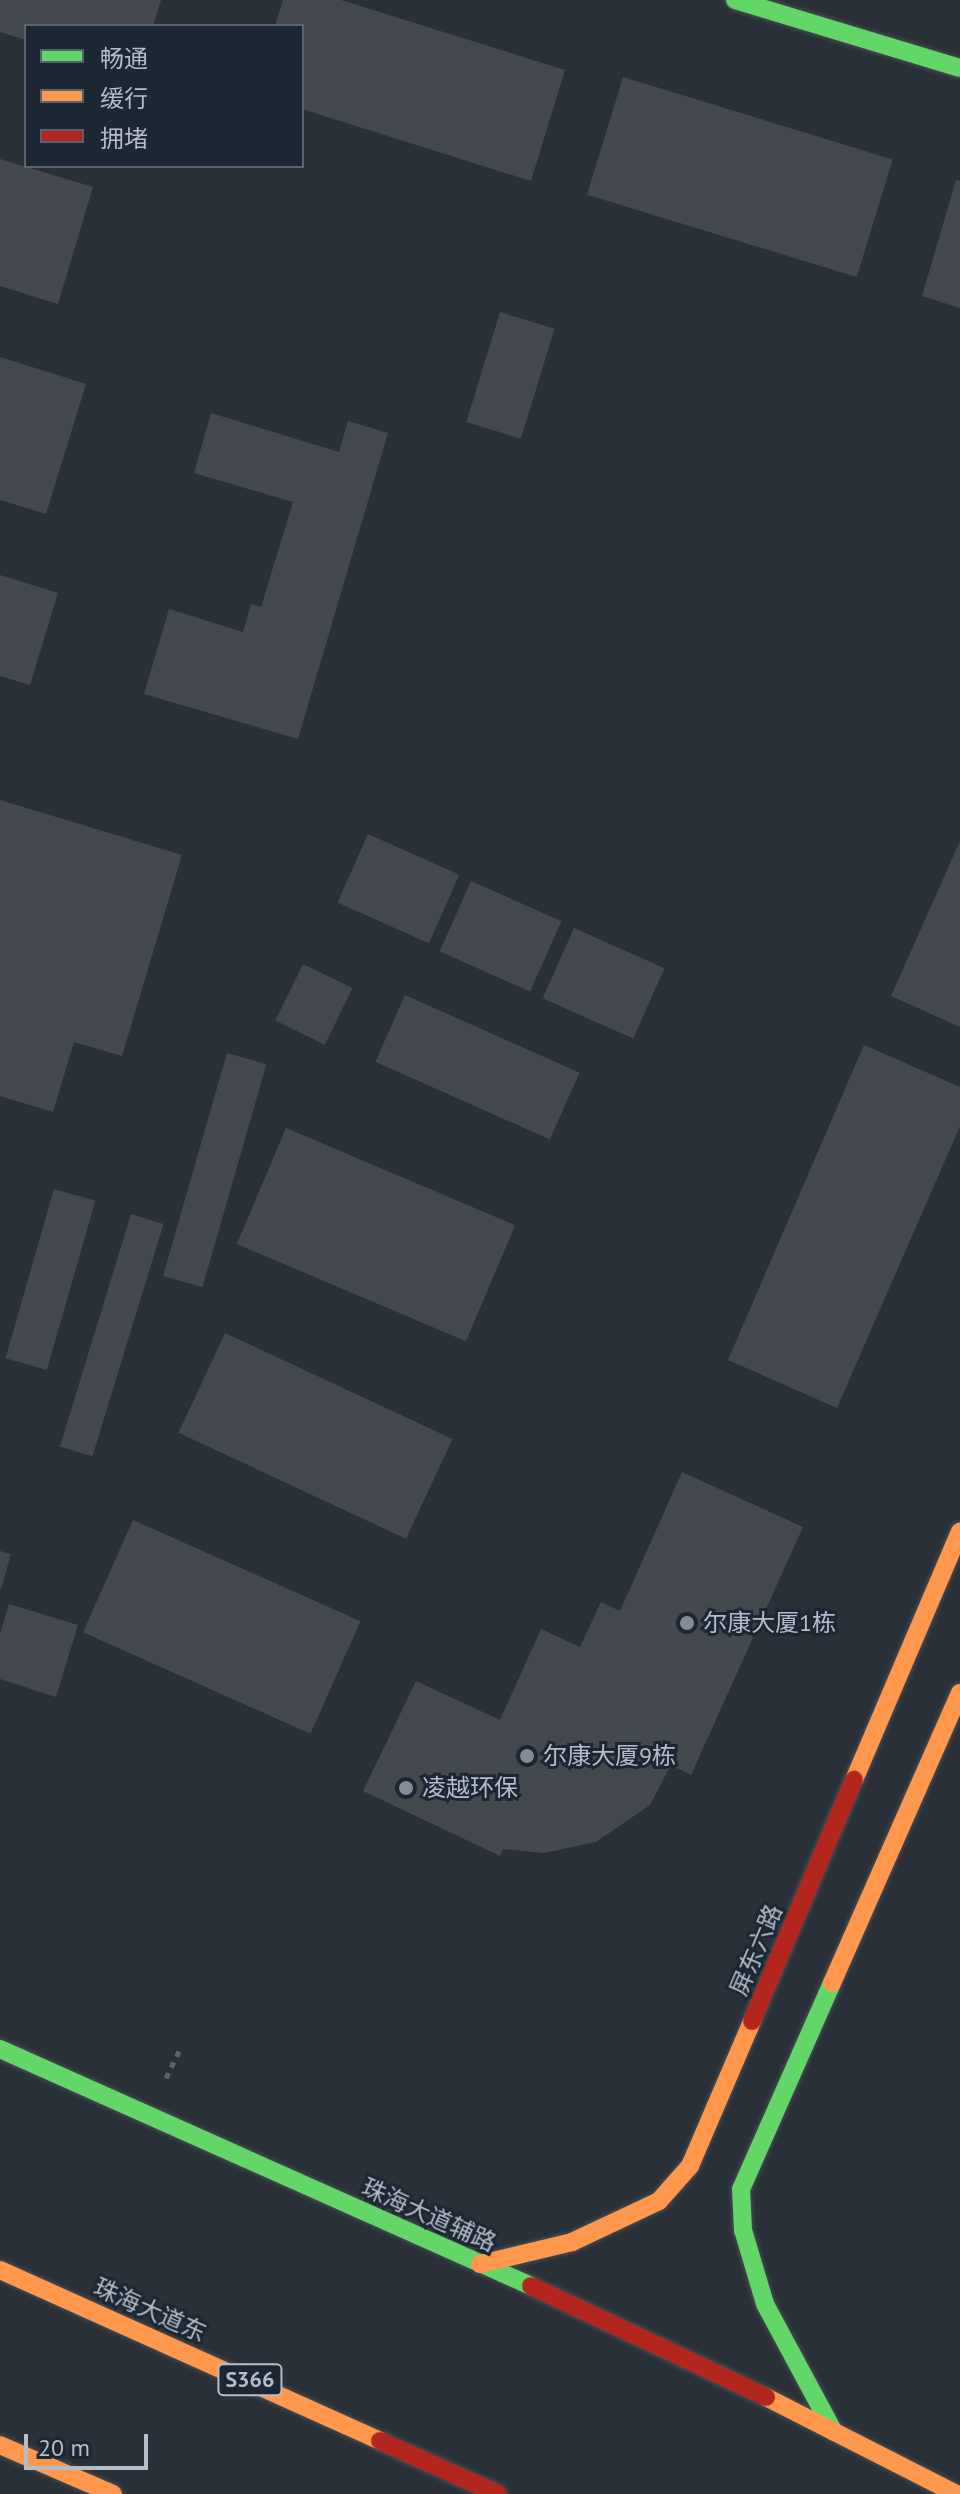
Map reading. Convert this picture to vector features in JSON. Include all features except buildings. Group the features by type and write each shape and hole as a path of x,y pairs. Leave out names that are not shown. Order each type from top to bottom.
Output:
{"main road":[{"path":"735,0 960,68"},
{"name":"屏东六路","path":"480,2264 572,2242 659,2201 690,2166 960,1532"},
{"path":"834,2432 765,2304 743,2230 741,2189 960,1693"},
{"name":"珠海大道辅路","path":"0,2049 684,2355 956,2494"},
{"name":"珠海大道东","path":"0,2270 498,2494"},
{"path":"0,2445 113,2494"}],"traffic: fast":[{"path":"735,0 960,68"},
{"path":"832,1983 741,2189 743,2230 765,2304 834,2432"},
{"path":"0,2049 531,2286"}],"traffic: slow":[{"path":"854,1780 960,1532"},
{"path":"832,1983 960,1693"},
{"path":"480,2264 572,2242 659,2201 690,2166 752,2021"},
{"path":"0,2270 380,2441"},
{"path":"766,2397 956,2494"},
{"path":"0,2445 113,2494"}],"traffic: jam":[{"path":"752,2021 854,1780"},
{"path":"531,2286 766,2397"},
{"path":"380,2441 498,2494"}],"place":[{"name":"尔康大厦1栋","path":"687,1623"},
{"name":"尔康大厦9栋","path":"527,1756"},
{"name":"凌越环保","path":"406,1788"}]}
